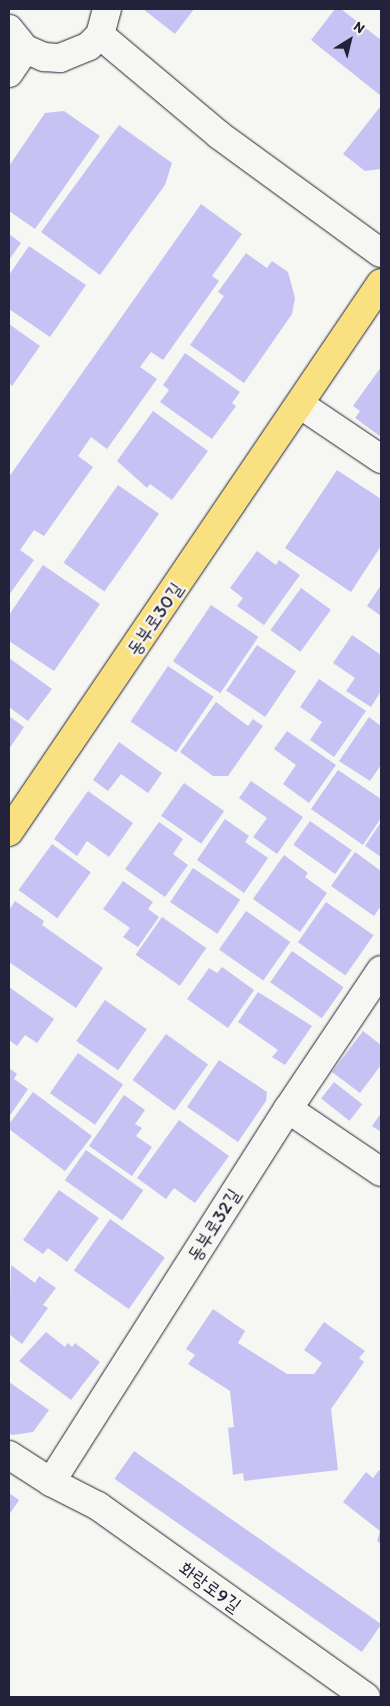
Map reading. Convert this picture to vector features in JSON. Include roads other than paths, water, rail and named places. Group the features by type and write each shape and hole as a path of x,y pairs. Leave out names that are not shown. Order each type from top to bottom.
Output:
{"main road":[{"name":"동부로30길","path":"9,832 301,406 381,283"}],"street":[{"path":"9,73 17,39 44,57 60,58 89,46 100,35 107,9"},
{"path":"100,35 219,135 381,254"},
{"path":"301,406 381,459"},
{"name":"동부로32길","path":"51,1482 288,1108 381,970"},
{"path":"288,1108 381,1172"},
{"path":"9,1455 51,1482"},
{"name":"화랑로9길","path":"51,1482 98,1506 366,1697"}]}
